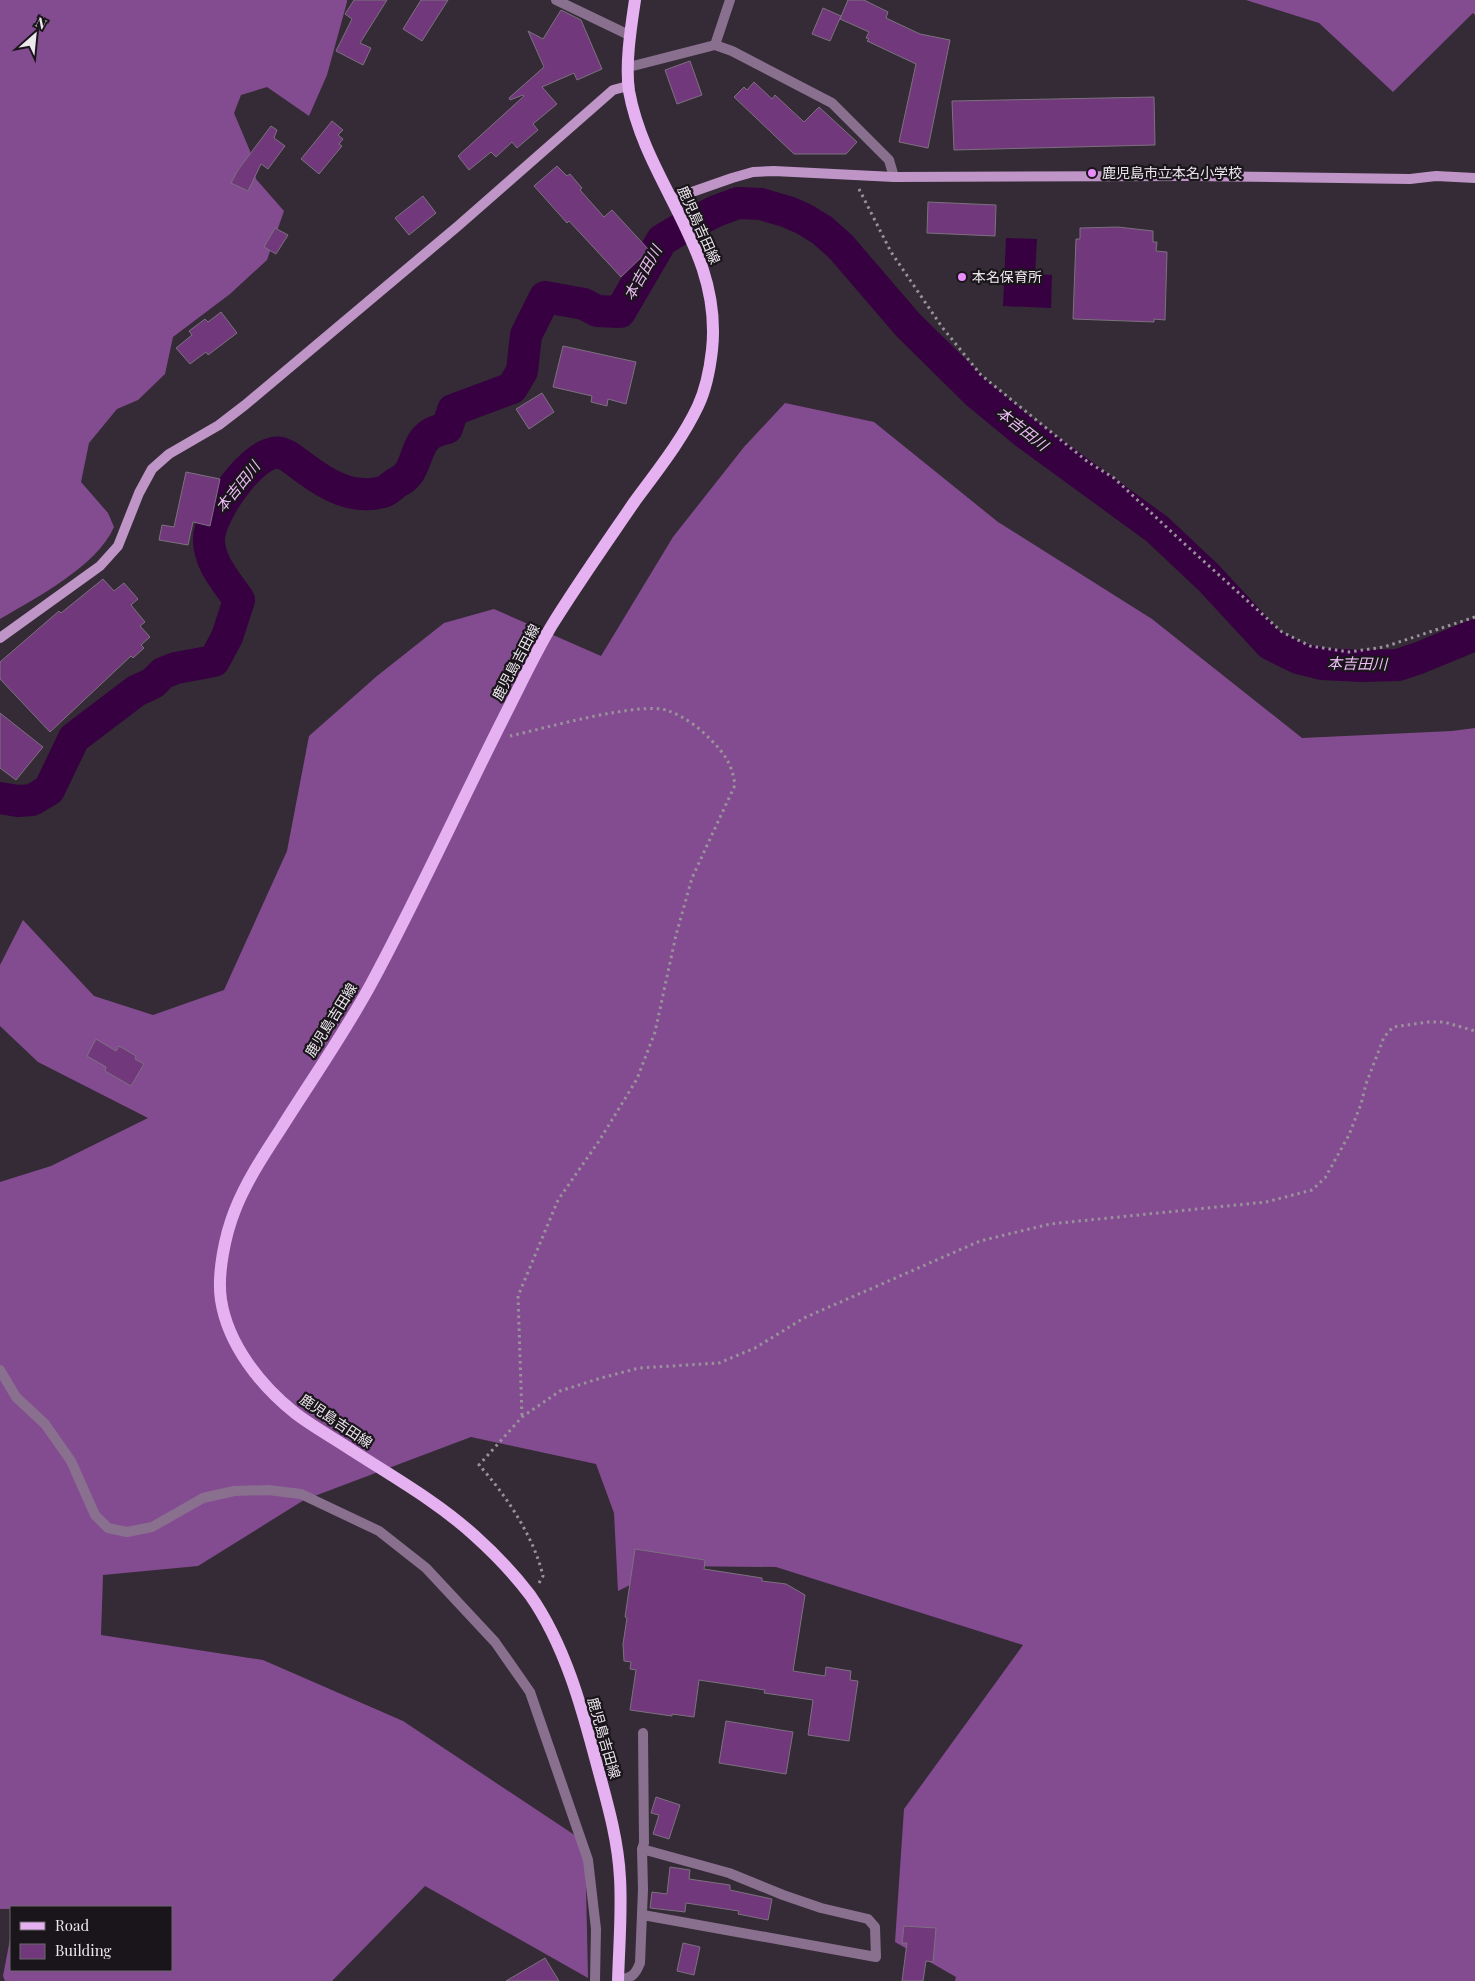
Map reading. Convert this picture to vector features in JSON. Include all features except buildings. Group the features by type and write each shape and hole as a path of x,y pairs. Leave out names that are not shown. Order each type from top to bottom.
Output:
{"main road":[{"name":"鹿児島吉田線","path":"618,1980 620,1878 616,1845 607,1804 588,1732 565,1662 531,1597 503,1564 472,1534 440,1508 297,1415 272,1392 253,1370 231,1334 221,1298 222,1265 227,1234 236,1207 258,1165 366,992 404,922 492,740 552,625 612,534 675,446 700,402 712,355 714,326 711,296 700,257 656,168 639,127 628,86 629,35 635,0"}],"street":[{"path":"556,0 629,35"},
{"path":"715,45 730,0"},
{"path":"629,67 715,45 732,50 832,103 889,160 894,177"},
{"path":"0,638 100,566 118,546 138,492 152,469 169,454 220,425 245,405 458,226 613,90 628,86"},
{"path":"672,199 753,172 774,171 894,177 1190,176 1410,179 1436,176 1475,178"},
{"path":"0,1370 16,1397 45,1424 71,1461 95,1515 108,1528 127,1532 152,1527 203,1498 234,1491 268,1490 301,1494 379,1531 426,1568 495,1642 530,1692 588,1860 596,1929 595,1981"},
{"path":"618,1980 631,1978 636,1974 640,1963 643,1915 642,1849 644,1842 643,1733"},
{"path":"642,1849 729,1873 821,1908 868,1919 875,1927 876,1957 643,1915"}],"path":[{"path":"853,176 891,252 942,327 981,374 1088,462 1114,478 1282,632 1310,646 1349,652 1384,647 1475,617"},
{"path":"492,740 642,708 668,710 703,731 722,751 732,769 735,785 692,878 676,936 655,1032 636,1079 599,1141 558,1200 518,1296 522,1417"},
{"path":"531,1597 543,1576 538,1556 499,1488 479,1465 522,1417 560,1391 639,1368 719,1363 755,1348 804,1318 980,1241 1050,1224 1266,1202 1312,1190 1325,1178 1349,1136 1384,1037 1393,1027 1428,1022 1444,1022 1475,1031"}],"shaded area":[{"path":"0,0 347,0 327,75 309,116 267,87 241,95 234,113 250,151 256,179 284,211 267,260 230,294 173,337 165,374 138,400 117,409 89,443 81,482 108,513 114,527 106,541 80,568 64,580 0,619"},
{"path":"1246,0 1475,0 1475,15 1473,13 1393,92 1319,23"},
{"path":"1006,238 1037,239 1035,274 1052,275 1051,308 1003,306"},
{"path":"785,403 874,422 998,522 1152,619 1302,738 1452,731 1475,728 1475,1981 955,1981 956,1977 895,1942 904,1809 1023,1645 776,1567 668,1566 618,1591 614,1513 596,1464 471,1437 304,1500 198,1566 103,1575 101,1635 263,1660 403,1721 585,1842 588,1978 425,1886 332,1981 5,1981 3,1976 10,1939 10,1971 172,1971 172,1906 10,1906 10,1909 0,1909 0,1182 51,1166 148,1118 38,1062 0,1026 0,965 23,920 94,996 153,1015 224,990 287,851 309,736 377,676 444,623 494,609 601,656 673,537 744,447"}],"waterway":[{"name":"本吉田川","path":"0,798 18,801 32,800 49,790 74,738 136,691 153,683 163,673 176,668 214,661 227,637 239,600 212,557 209,540 211,529 216,515 234,485 258,461 270,454 281,453 290,457 321,480 340,489 361,494 385,491 408,474 421,445 427,437 434,432 447,428 453,410 512,388 522,371 526,335 545,297 584,304 597,311 620,312 662,240 716,211 738,203 761,204 788,212 822,230 841,247 908,325 978,394 1024,432 1157,529 1209,578 1270,644 1298,658 1322,664 1398,665 1475,635"}],"place":[{"name":"鹿児島市立本名小学校","path":"1092,173"},
{"name":"本名保育所","path":"962,277"}]}
